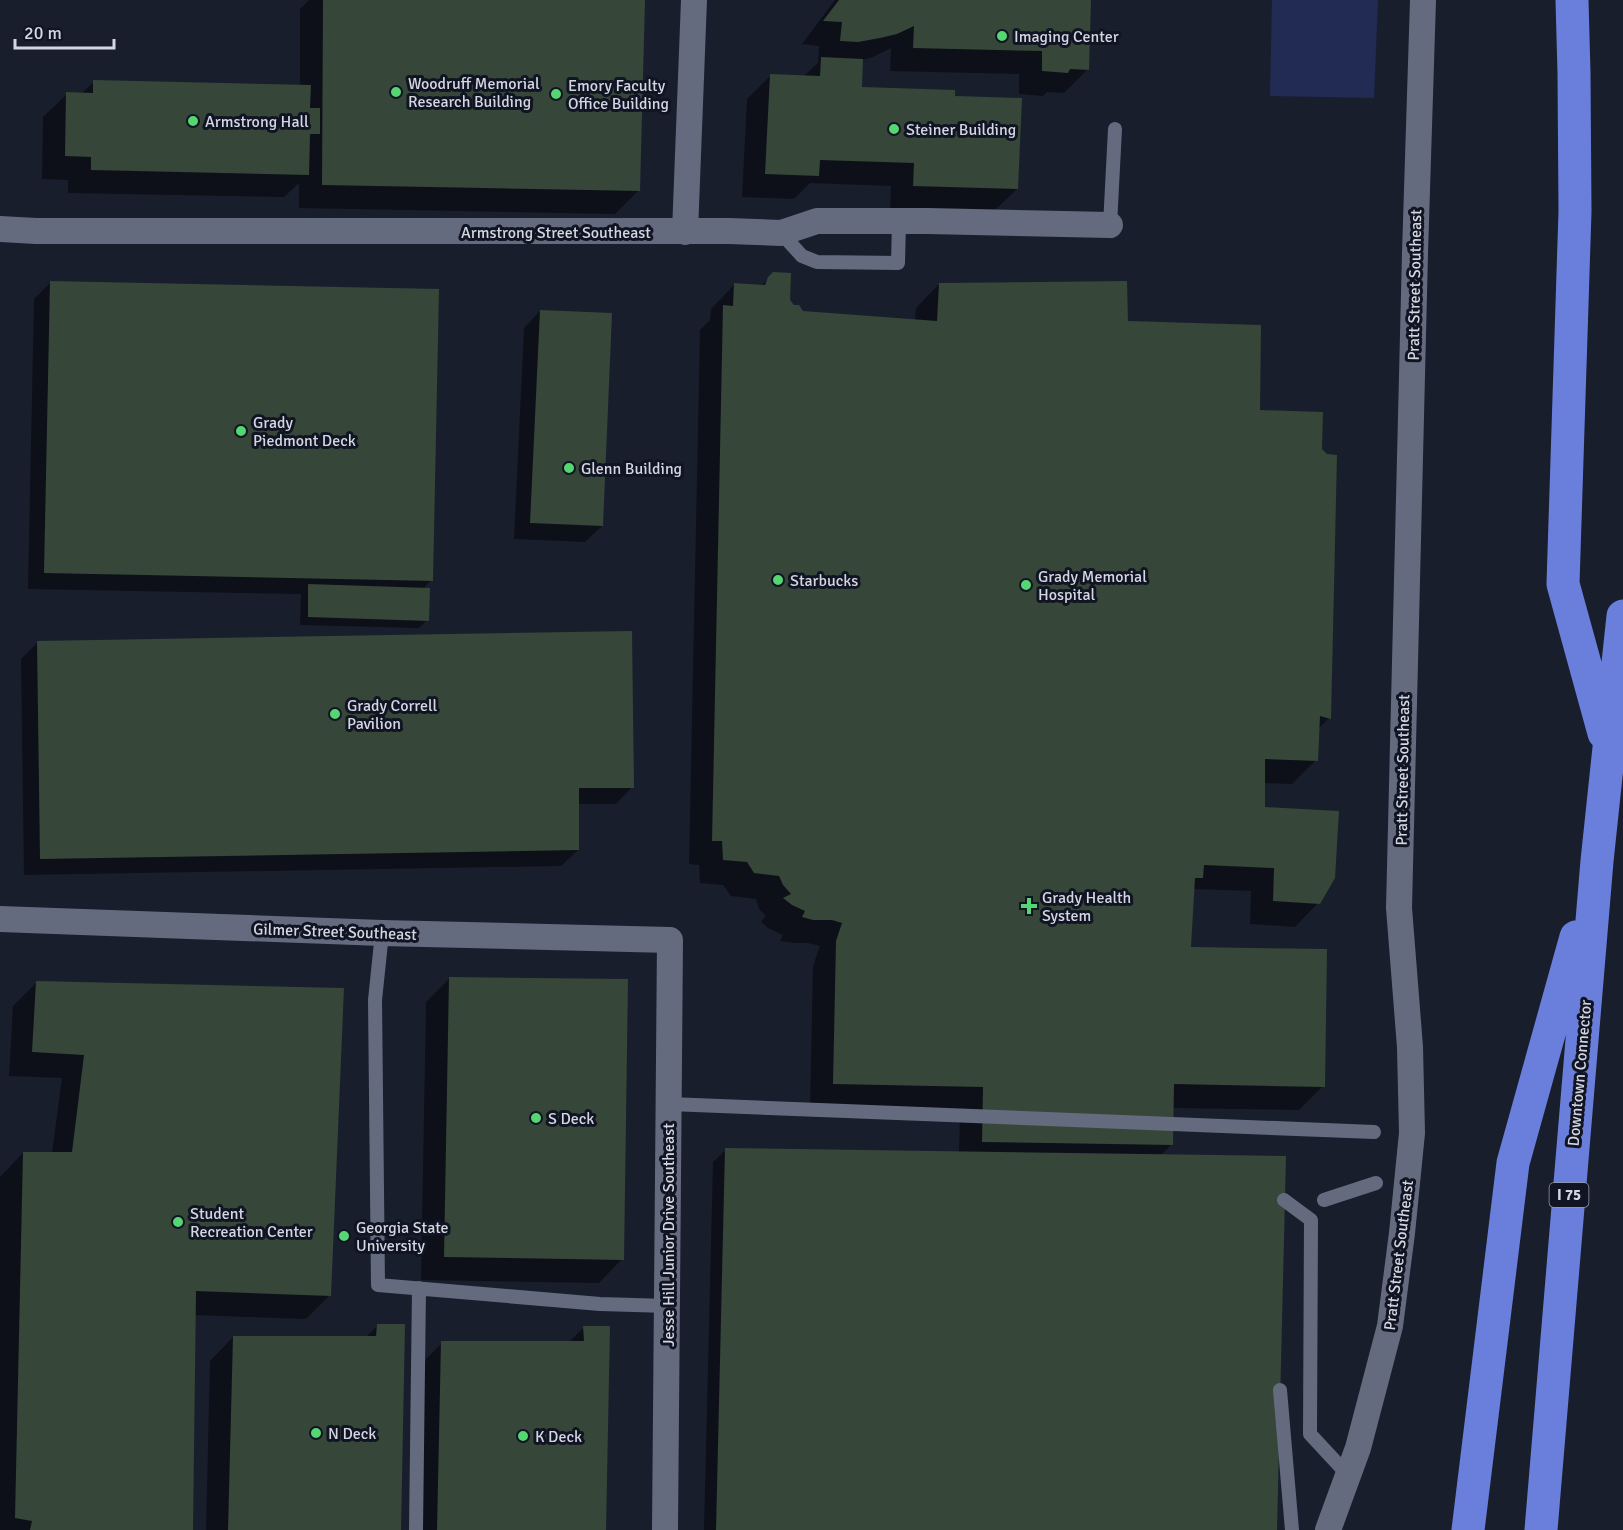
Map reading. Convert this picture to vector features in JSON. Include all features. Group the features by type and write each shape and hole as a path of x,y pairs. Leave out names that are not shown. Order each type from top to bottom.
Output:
{"highway":[{"path":"1572,0 1575,211 1563,584 1608,751"},
{"name":"Downtown Connector","path":"1541,1530 1597,861 1623,616"},
{"path":"1468,1530 1513,1163 1597,861"}],"street":[{"path":"685,232 694,0"},
{"name":"Pratt Street Southeast","path":"1328,1530 1358,1448 1390,1326 1412,1133 1410,1047 1398,908 1423,0"},
{"name":"Armstrong Street Southeast","path":"0,229 36,231 782,233 817,221 928,220 1110,225"},
{"name":"Gilmer Street Southeast","path":"0,919 382,933 670,940"},
{"name":"Jesse Hill Junior Drive Southeast","path":"665,1530 670,940"},
{"path":"1338,1530 1339,1500"}],"lane":[{"path":"1110,225 1115,129"},
{"path":"782,233 802,256 817,262 898,263 899,222"},
{"path":"382,933 375,1000 378,1285 600,1304 668,1306"},
{"path":"669,1104 1374,1132"},
{"path":"1324,1200 1376,1184"},
{"path":"1284,1200 1311,1220 1310,1434 1347,1475"},
{"path":"416,1530 419,1288"},
{"path":"1280,1390 1292,1530"}],"shaded area":[{"path":"1272,0 1378,0 1374,98 1270,96"}],"building":[{"path":"323,0 645,0 640,191 322,185"},
{"name":"Imaging Center","path":"839,0 1091,0 1089,70 1070,69 1068,73 1042,71 1042,51 913,48 914,26 897,34 880,38 858,42 840,41 842,22 823,21"},
{"name":"Steiner Building","path":"821,57 863,59 862,87 955,90 955,96 1022,98 1018,189 913,186 914,163 820,160 819,176 765,174 770,74 820,76"},
{"name":"Armstrong Hall","path":"93,80 311,85 310,108 320,108 320,134 310,134 309,175 91,170 91,157 65,156 66,92 93,93"},
{"name":"Grady Memorial Hospital","path":"773,272 791,273 790,300 794,305 799,305 803,311 937,321 939,283 1127,281 1128,321 1261,325 1260,410 1323,412 1322,449 1327,454 1337,455 1331,719 1320,716 1318,761 1265,759 1265,807 1339,811 1335,878 1320,904 1273,901 1274,868 1204,865 1203,878 1195,878 1191,947 1327,949 1325,1087 1174,1084 1173,1145 982,1142 983,1087 833,1084 836,941 842,923 802,917 805,911 783,898 791,894 779,876 754,873 747,862 723,860 722,841 712,841 723,305 733,306 734,283 765,285"},
{"name":"Grady Piedmont Deck","path":"50,281 439,289 433,581 44,573"},
{"name":"Glenn Building","path":"540,310 612,313 603,526 530,523"},
{"path":"308,584 430,588 429,621 308,617"},
{"name":"Grady Correll Pavilion","path":"632,631 634,788 579,788 579,850 40,859 37,641"},
{"name":"S Deck","path":"449,977 628,979 624,1260 444,1257"},
{"name":"Student Recreation Center","path":"36,981 344,988 331,1296 196,1291 193,1530 30,1530 32,1521 15,1518 23,1152 72,1152 84,1055 32,1052"},
{"path":"725,1148 1286,1156 1277,1530 716,1530"},
{"name":"N Deck","path":"377,1324 405,1324 401,1530 228,1530 233,1336 376,1336"},
{"name":"K Deck","path":"583,1326 610,1326 606,1530 437,1530 441,1341 584,1341"}],"place":[{"name":"Imaging Center","path":"1002,36"},
{"name":"Woodruff Memorial Research Building","path":"396,92"},
{"name":"Emory Faculty Office Building","path":"556,94"},
{"name":"Armstrong Hall","path":"193,121"},
{"name":"Steiner Building","path":"894,129"},
{"name":"Grady Piedmont Deck","path":"241,431"},
{"name":"Glenn Building","path":"569,468"},
{"name":"Starbucks","path":"778,580"},
{"name":"Grady Memorial Hospital","path":"1026,585"},
{"name":"Grady Correll Pavilion","path":"335,714"},
{"name":"Grady Health System","path":"1029,906"},
{"name":"S Deck","path":"536,1118"},
{"name":"Student Recreation Center","path":"178,1222"},
{"name":"Georgia State University","path":"344,1236"},
{"name":"N Deck","path":"316,1433"},
{"name":"K Deck","path":"523,1436"}]}
